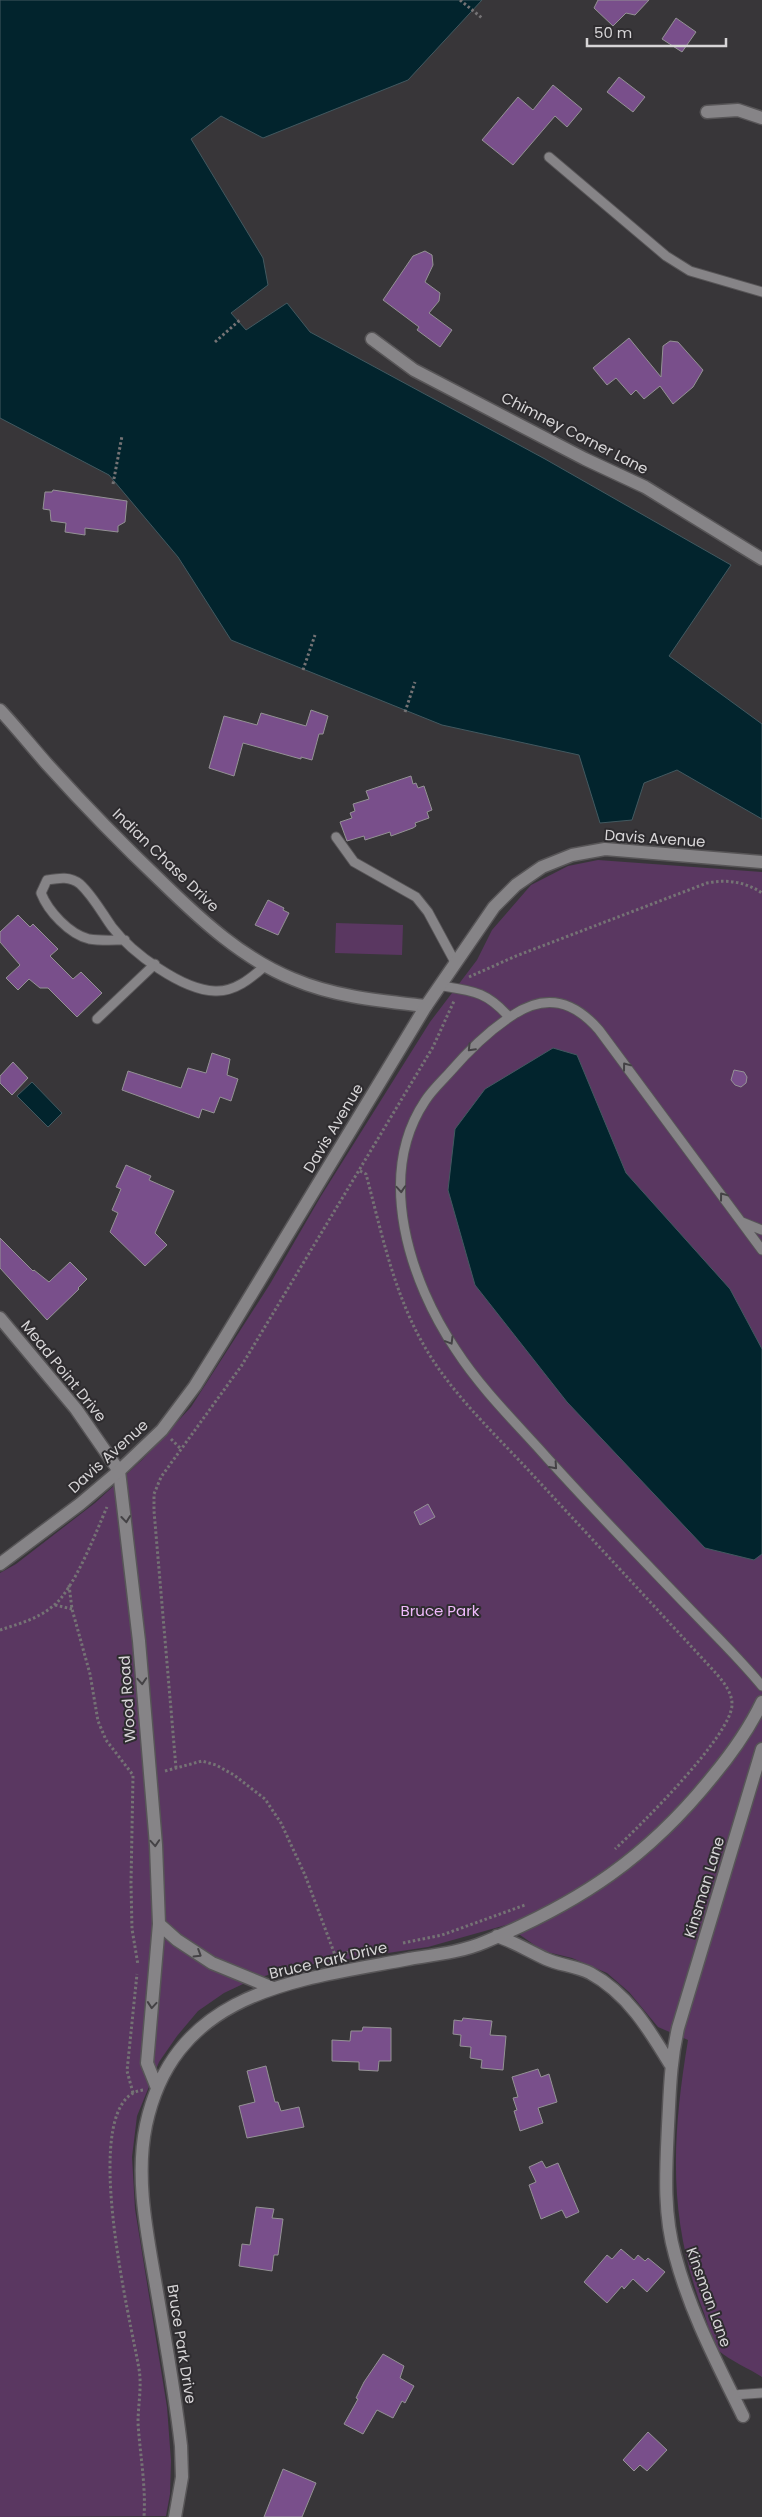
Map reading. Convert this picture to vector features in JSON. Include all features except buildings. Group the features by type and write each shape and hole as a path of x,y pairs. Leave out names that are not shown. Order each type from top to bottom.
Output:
{"street":[{"path":"706,112 738,110 762,118"},
{"name":"Chimney Corner Lane","path":"372,339 414,370 585,459 644,487 762,559"},
{"name":"Indian Chase Drive","path":"0,710 5,724 48,765 180,900 238,947 265,966 316,987 369,999 426,1006"},
{"name":"Davis Avenue","path":"0,1564 47,1531 119,1471 162,1430 195,1386 426,1006 442,986 494,907 516,885 542,867 572,855 605,849 762,862"},
{"name":"Mead Point Drive","path":"0,1318 76,1409 119,1471"},
{"name":"Wood Road","path":"119,1471 139,1642 156,1845 159,1924 147,2062 158,2088"},
{"name":"Bruce Park Drive","path":"175,2517 182,2477 181,2446 144,2204 142,2158 146,2124 158,2088 169,2068 199,2029 215,2015 238,2001 273,1988 319,1976 484,1943 546,1915 585,1892 636,1857 698,1795 751,1724 762,1702"},
{"name":"Kinsman Lane","path":"743,2416 701,2332 674,2254 668,2216 665,2170 670,2064 678,2028 762,1749"},
{"path":"159,1924 177,1940 212,1963 273,1988"},
{"path":"497,1936 516,1942 547,1959 588,1972 608,1985 646,2024 670,2064"}],"lane":[{"path":"549,157 666,256 690,271 762,292"},
{"path":"336,837 354,862 416,897 428,912 456,964"},
{"path":"125,940 88,938 67,926 46,906 41,893 47,880 63,877 79,883 113,929 125,940 155,964 193,987 216,991 243,985 265,966"},
{"path":"97,1019 155,964"},
{"path":"442,986 480,994 496,1002 509,1017"},
{"path":"762,1250 588,1017 573,1007 552,1002 528,1005 509,1017 474,1045 425,1101 413,1125 405,1149 400,1180 408,1241 420,1283 436,1317 456,1350 481,1383 572,1486 762,1686"},
{"path":"742,1222 762,1230"},
{"path":"733,2395 762,2393"}],"path":[{"path":"460,0 482,18"},
{"path":"215,342 241,319"},
{"path":"113,484 122,436"},
{"path":"303,670 315,635"},
{"path":"405,712 415,682"},
{"path":"176,1768 154,1494 160,1477 242,1365 433,1047 458,989 467,978 516,956 708,883 720,880 744,884 762,894"},
{"path":"360,1171 366,1174 392,1274 402,1302 426,1350 478,1416 714,1670 729,1692 732,1704 729,1717 700,1758 670,1796 609,1854"},
{"path":"0,1630 38,1616 55,1605 69,1585 108,1506"},
{"path":"69,1585 72,1609 88,1664 98,1721 106,1740 133,1775 130,1883 132,1928 138,1963 127,2071 133,2093"},
{"path":"55,1605 72,1609"},
{"path":"162,1771 202,1762 216,1765 234,1775 265,1798 281,1823 305,1875 335,1955 369,1949"},
{"path":"395,1944 442,1935 533,1902"},
{"path":"144,2517 146,2491 138,2423 140,2372 127,2314 108,2169 112,2129 119,2107 133,2093 158,2088"}],"green space":[{"name":"Bruce Park","path":"598,860 762,872 762,2377 728,2358 717,2348 710,2333 692,2278 684,2244 678,2211 676,2144 688,2040 658,2027 629,1992 607,1973 572,1958 543,1951 506,1925 428,1947 287,1968 224,1993 198,2011 159,2062 137,2116 132,2157 135,2209 167,2407 171,2461 170,2494 166,2516 0,2517 0,1573 16,1564 95,1503 142,1460 191,1407 270,1284 321,1196 430,1022 477,960 492,930 531,885 568,866"},
{"path":"336,923 403,925 402,955 335,953"}],"water":[{"path":"0,0 482,0 408,80 263,138 221,116 191,139 263,258 268,285 231,313 246,330 287,303 310,332 545,459 731,565 669,656 762,724 762,819 677,770 644,783 632,820 600,823 579,755 442,725 231,640 178,557 109,475 0,418"},
{"path":"553,1048 577,1055 626,1173 730,1289 762,1349 762,1554 754,1560 705,1548 567,1402 475,1285 448,1190 455,1129 485,1089"},
{"path":"32,1082 62,1113 48,1127 17,1096"}]}
